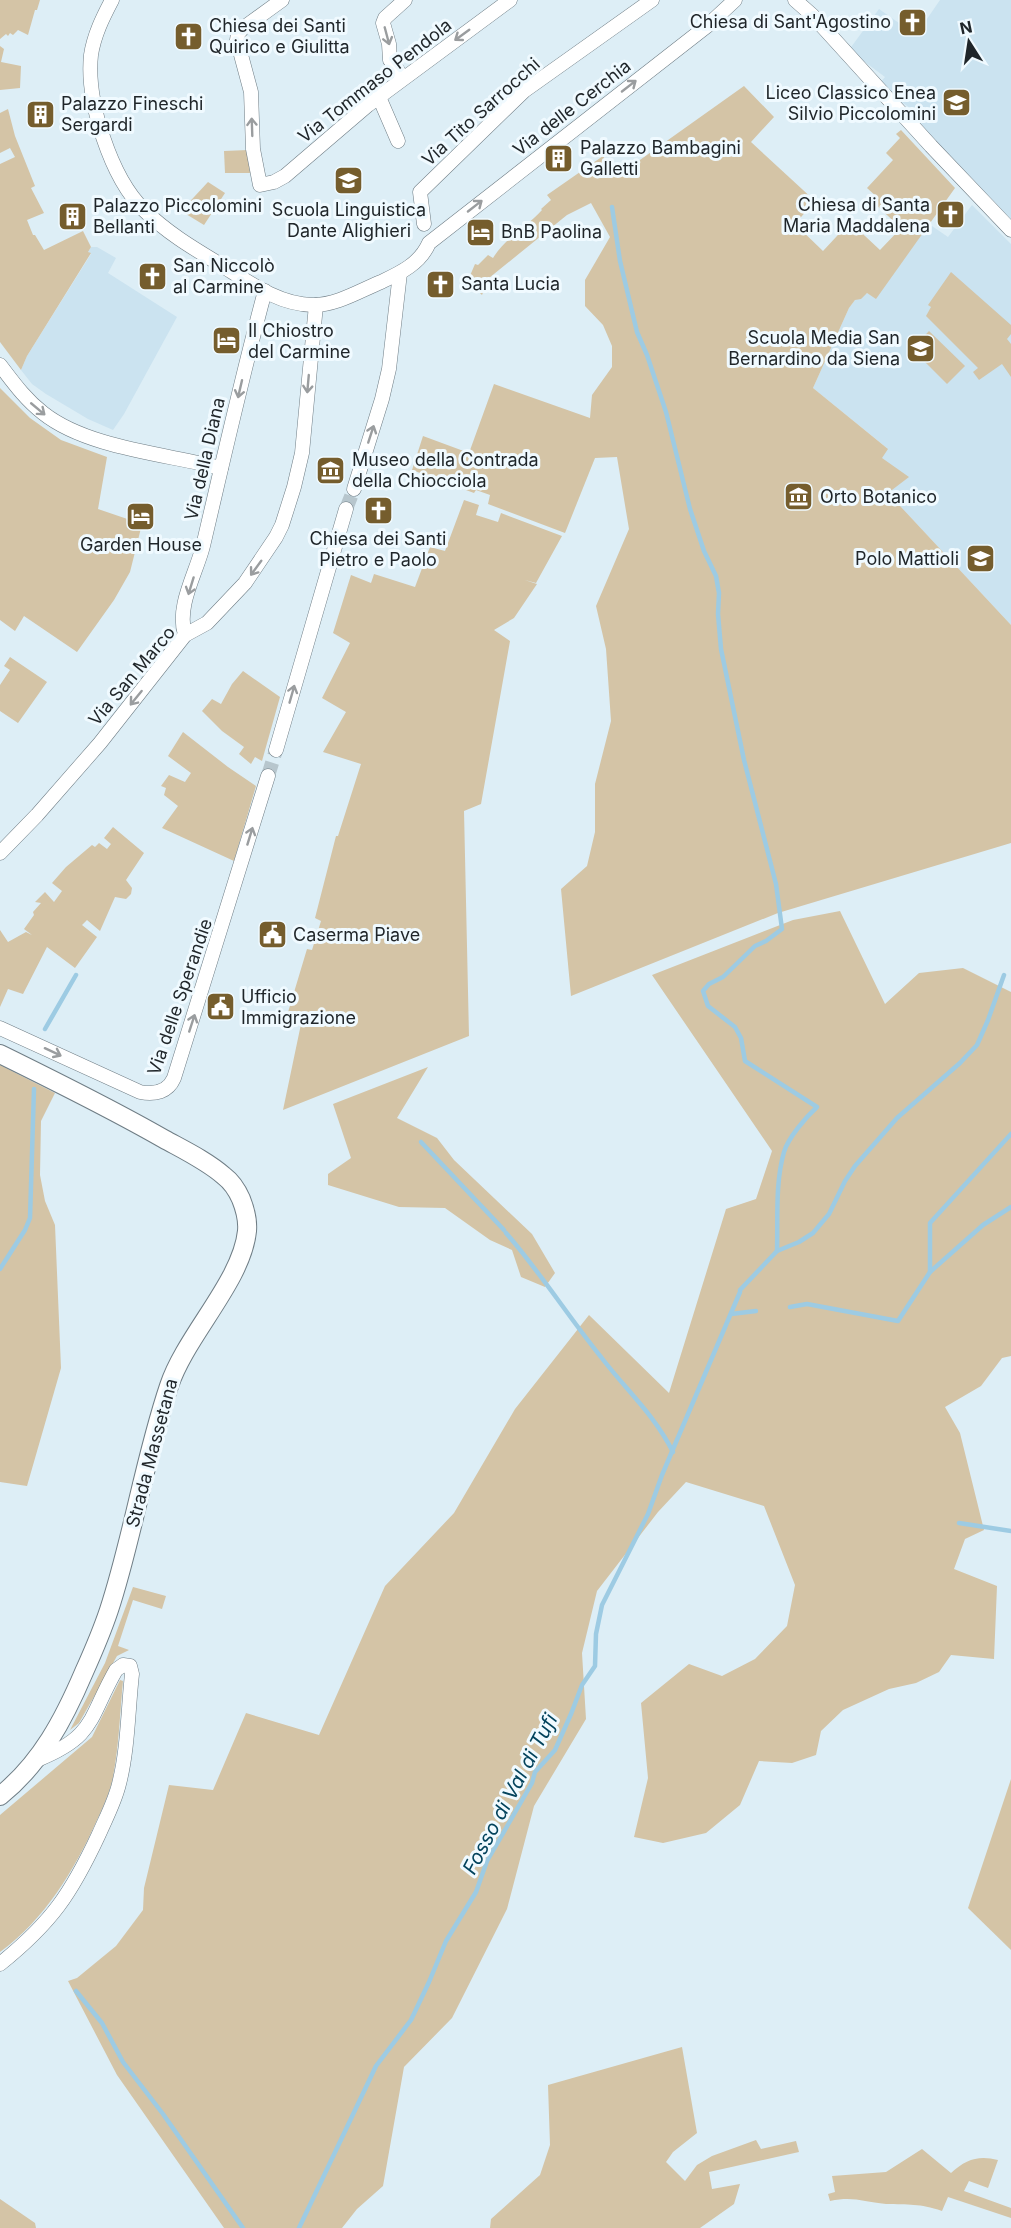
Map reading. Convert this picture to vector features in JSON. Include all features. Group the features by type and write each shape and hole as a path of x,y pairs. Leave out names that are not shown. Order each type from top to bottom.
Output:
{"street":[{"path":"112,0 94,42 90,66 91,79 96,112 104,141 127,188 144,210 167,230 265,291 301,303 316,305"},
{"name":"Via Tommaso Pendola","path":"282,0 242,29 237,37 251,92 254,159 260,185 274,182 285,176 403,78 510,0"},
{"path":"403,78 390,60 389,44 383,24 385,18 405,0"},
{"name":"Via Tito Sarrocchi","path":"429,243 424,226 420,192 524,91 652,0"},
{"name":"Via delle Cerchia","path":"316,305 345,298 399,273 417,260 429,243 707,26 735,0"},
{"path":"795,0 812,15 1011,230"},
{"path":"379,97 398,141"},
{"path":"354,489 389,369 399,273"},
{"name":"Via della Diana","path":"185,635 182,615 202,550 252,336 265,291"},
{"name":"Via San Marco","path":"0,853 74,773 185,635 207,623 245,583 268,550 282,525 302,453 316,305"},
{"path":"0,365 35,406 50,418 75,432 109,443 221,468"},
{"path":"276,750 346,509"},
{"name":"Via delle Sperandie","path":"0,1028 140,1092 154,1093 169,1087 174,1078 207,975 268,776"},
{"name":"Strada Massetana","path":"0,1054 138,1124 220,1172 237,1191 245,1211 247,1224 242,1251 233,1271 176,1368 160,1416 109,1612 66,1712 37,1760 0,1796"},
{"path":"0,1964 33,1936 59,1907 90,1854 113,1802 121,1778 132,1674 130,1666 123,1665 116,1670 92,1721 83,1732 66,1747 37,1760"}],"shaded area":[{"path":"0,0 40,0 28,35 18,30 13,35 6,34 0,39"},
{"name":"Liceo Classico Enea Silvio Piccolomini","path":"940,0 1011,0 1011,219 925,129 913,110 893,96 880,83 885,77 849,50 879,9 916,35"},
{"path":"0,46 4,49 1,62 21,66 20,88 0,90"},
{"path":"744,86 774,117 751,142 815,201 795,224 823,251 850,222 880,250 901,228 874,203 878,198 867,188 893,160 886,153 900,138 896,134 901,130 955,188 876,299 867,293 861,299 855,300 849,308 813,388 888,449 882,458 909,477 888,493 1011,625 1011,843 778,913 571,996 561,889 587,866 595,832 595,784 611,721 606,649 596,606 629,529 617,457 595,458 565,533 488,504 490,495 476,490 474,493 412,470 423,436 469,453 494,384 590,418 592,395 612,367 612,346 603,325 585,306 585,280 610,237 591,203 567,215 489,278 482,295 473,286 466,285 475,264 478,265 488,255 493,258 504,244 551,200 547,195 603,156 616,177"},
{"path":"8,109 15,136 35,186 31,188 44,213 27,220 33,235 44,250 83,231 91,247 88,252 91,253 27,356 21,370 0,342 0,164 15,157 10,148 0,153 0,113"},
{"path":"248,150 250,173 225,173 224,151"},
{"path":"208,182 225,193 204,225 181,211"},
{"name":"Scuola Media San Bernardino da Siena","path":"972,205 1011,244 1011,625 888,493 881,458 887,448 813,388 849,308 855,300 867,293 876,298 929,224 948,237"},
{"path":"91,247 97,247 116,258 108,273 177,317 113,430 88,419 46,394 32,384 21,370 27,356 91,254 88,252"},
{"path":"951,272 1011,325 1011,334 1007,339 1011,344 1011,377 1002,364 979,380 973,372 978,368 926,316 931,307 928,305"},
{"path":"929,331 965,366 947,384 912,349"},
{"path":"0,388 30,418 61,440 107,457 98,509 142,524 130,572 114,600 77,652 24,616 15,631 0,620"},
{"path":"464,500 479,505 476,515 498,522 501,513 562,536 536,583 525,580 537,584 514,618 494,630 510,641 481,804 464,811 469,1036 283,1110 301,1024 286,1019 307,949 312,950 321,921 315,918 336,836 338,836 361,764 323,752 346,712 322,698 350,643 333,633 351,575 371,583 374,574 415,587 430,547 445,551"},
{"path":"10,657 47,682 18,723 0,711 0,685 10,670 4,666"},
{"path":"243,671 280,697 262,761 255,757 251,764 239,754 244,747 222,731 202,711 212,699 221,704 232,684"},
{"path":"183,732 256,786 234,861 162,828 178,806 164,795 166,788 161,786 169,775 185,782 191,773 168,756"},
{"path":"113,827 144,853 126,880 132,888 131,894 126,899 115,897 100,931 87,920 82,925 97,937 75,968 47,947 23,994 8,989 0,1007 0,930 8,942 26,932 32,935 24,929 41,903 35,902 45,892 54,902 62,891 52,883 66,867 92,845 95,847 99,843 107,849 111,844 104,838"},
{"path":"840,911 885,1004 919,973 963,968 1011,992 1011,1356 1002,1358 981,1386 945,1407 960,1433 984,1530 965,1539 954,1569 997,1586 994,1659 951,1655 939,1672 916,1683 889,1689 843,1710 821,1731 816,1755 792,1763 759,1761 740,1805 706,1833 663,1843 634,1837 648,1778 641,1703 689,1664 722,1676 755,1659 787,1626 795,1585 764,1506 686,1482 658,1512 597,1591 582,1653 586,1719 534,1806 507,1909 452,2018 404,2067 383,2186 357,2209 342,2228 224,2228 117,2075 68,1981 77,1978 116,1946 143,1910 144,1888 169,1785 213,1790 246,1713 319,1735 385,1586 454,1513 515,1409 589,1315 669,1393 726,1209 756,1199 772,1151 652,975 793,920"},
{"path":"0,1065 55,1093 41,1121 40,1175 45,1201 55,1225 61,1368 27,1486 0,1482"},
{"path":"428,1067 397,1118 437,1138 454,1160 532,1234 555,1273 545,1287 521,1277 512,1250 490,1240 445,1208 399,1207 328,1185 328,1174 351,1158 333,1104"},
{"path":"133,1587 166,1596 162,1609 133,1600 118,1646 129,1650 117,1656 79,1723 70,1730 105,1663"},
{"path":"120,1680 123,1681 115,1765 102,1810 57,1893 31,1925 0,1952 0,1815 92,1737"},
{"path":"1011,1779 1011,1950 968,1908"},
{"path":"682,2047 697,2133 673,2152 666,2162 685,2181 697,2165 712,2156 756,2140 761,2149 796,2141 799,2152 709,2172 712,2189 740,2184 734,2204 700,2228 490,2228 491,2219 540,2175 550,2145 548,2085"},
{"path":"922,2149 951,2173 973,2159 998,2160 988,2188 969,2181 964,2191 1011,2208 1011,2218 948,2197 942,2211 920,2206 852,2199 830,2201 828,2194 835,2192 832,2176 886,2172"},
{"path":"0,2199 35,2223 36,2228 0,2228"}],"waterway":[{"path":"612,207 620,261 637,332 666,412 690,509 704,551 716,576 719,593 721,649 744,760 776,884 782,929 755,946 723,977 709,984 703,991 708,1006 735,1027 741,1038 745,1061 817,1107 789,1140 784,1152 778,1189 777,1251"},
{"path":"45,1029 76,975"},
{"name":"Fosso di Val di Tufi","path":"740,1290 777,1251 813,1233 829,1214 855,1166 897,1118 960,1063 977,1045 1004,975"},
{"path":"0,1269 30,1218 34,1089"},
{"path":"930,1272 930,1223 1011,1134"},
{"path":"421,1142 504,1230"},
{"path":"790,1307 807,1304 898,1321 930,1272 983,1225 1011,1207"},
{"path":"506,1233 648,1414 673,1452"},
{"name":"Fosso di Val di Tufi","path":"299,2228 376,2066 411,2020 446,1941 476,1892 487,1861 532,1783 535,1772 555,1750 582,1685 595,1666 596,1634 602,1605 648,1514 662,1475 740,1292"},
{"path":"731,1314 756,1311"},
{"path":"959,1523 1011,1531"},
{"path":"76,1991 102,2023 123,2062 163,2114 243,2228"}],"tunnel":[{"path":"346,509 354,489"},
{"path":"268,776 276,750"}],"place":[{"name":"Chiesa di Sant'Agostino","path":"912,22"},
{"name":"Chiesa dei Santi Quirico e Giulitta","path":"188,36"},
{"name":"Liceo Classico Enea Silvio Piccolomini","path":"957,103"},
{"name":"Palazzo Fineschi Sergardi","path":"40,114"},
{"name":"Palazzo Bambagini Galletti","path":"559,158"},
{"name":"Scuola Linguistica Dante Alighieri","path":"349,181"},
{"name":"Chiesa di Santa Maria Maddalena","path":"951,215"},
{"name":"Palazzo Piccolomini Bellanti","path":"72,216"},
{"name":"BnB Paolina","path":"480,232"},
{"name":"San Niccolò al Carmine","path":"152,276"},
{"name":"Santa Lucia","path":"440,284"},
{"name":"Il Chiostro del Carmine","path":"227,341"},
{"name":"Scuola Media San Bernardino da Siena","path":"921,348"},
{"name":"Museo della Contrada della Chiocciola","path":"331,470"},
{"name":"Orto Botanico","path":"799,497"},
{"name":"Chiesa dei Santi Pietro e Paolo","path":"378,510"},
{"name":"Garden House","path":"141,516"},
{"name":"Polo Mattioli","path":"980,559"},
{"name":"Caserma Piave","path":"272,935"},
{"name":"Ufficio Immigrazione","path":"220,1007"}]}
